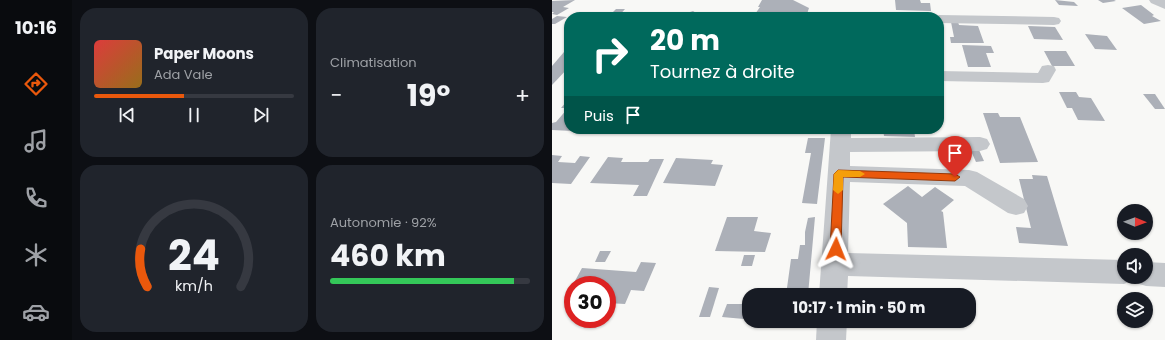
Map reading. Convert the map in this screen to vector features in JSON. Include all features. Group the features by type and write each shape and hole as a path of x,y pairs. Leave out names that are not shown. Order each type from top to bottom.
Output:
{"street":[{"path":"1156,0 1165,5"},
{"path":"944,15 1054,21"},
{"path":"944,76 1043,78 1048,70"},
{"path":"833,288 841,137 980,144"},
{"path":"838,174 969,178 1016,206"},
{"path":"835,264 1117,272"},
{"path":"1153,274 1165,275"},
{"path":"831,340 832,328"}],"building":[{"path":"575,0 563,7 569,8 557,15 552,14 554,12 552,12 552,1"},
{"path":"762,0 793,0 809,8 808,12 756,12 760,7 758,7"},
{"path":"895,0 920,0 921,3 930,3 931,11 896,10"},
{"path":"1055,0 1074,2 1078,6 1059,5"},
{"path":"1098,0 1114,0 1116,1 1103,3"},
{"path":"1141,5 1154,15 1152,16 1161,21 1144,24 1122,8"},
{"path":"616,9 625,9 622,12 613,12"},
{"path":"557,16 564,17 564,19 555,24 552,24 552,19"},
{"path":"951,22 958,22 959,25 978,26 984,43 951,43 950,37 954,37"},
{"path":"1028,26 1055,27 1063,40 1034,39"},
{"path":"1085,34 1107,36 1117,50 1095,49"},
{"path":"962,45 991,46 994,53 986,53 991,67 968,67"},
{"path":"1044,51 1066,51 1075,66 1052,66"},
{"path":"564,52 564,72 552,85 552,66"},
{"path":"1059,92 1076,92 1079,97 1091,98 1105,121 1078,120 1072,108 1067,108"},
{"path":"1143,94 1155,94 1165,109 1155,109"},
{"path":"564,113 564,131 552,130 552,123 556,122"},
{"path":"983,113 998,113 1000,117 1020,117 1038,162 1000,163"},
{"path":"884,134 915,134 915,137 884,136"},
{"path":"808,138 825,138 817,204 802,203 811,153 805,153"},
{"path":"979,150 984,161 976,162 971,151"},
{"path":"552,155 562,156 558,162 575,163 580,156 590,157 571,184 552,183"},
{"path":"608,157 623,158 621,162 648,162 650,159 664,159 647,196 633,196 639,185 590,183"},
{"path":"676,158 713,160 711,164 723,165 715,186 663,183"},
{"path":"1032,175 1047,176 1068,246 1019,243 1016,227 1031,228 1019,179 1033,179"},
{"path":"908,186 922,197 935,187 954,200 941,211 943,212 947,248 908,247 907,223 883,204"},
{"path":"727,217 758,217 754,231 771,233 765,252 715,251"},
{"path":"815,217 809,288 787,288 791,259 798,259 800,245 805,245 805,232 808,218"},
{"path":"600,251 611,251 605,262 595,262"},
{"path":"744,255 755,255 752,266 741,266"},
{"path":"641,262 656,263 644,291 631,290 625,304 616,304 616,276 578,276 582,268 636,272"},
{"path":"709,287 719,288 710,317 699,317"},
{"path":"727,304 742,304 742,319 722,317"}],"slow traffic":[{"path":"838,190 838,174 860,174"}],"route":[{"path":"836,249 838,174 955,177"}]}
